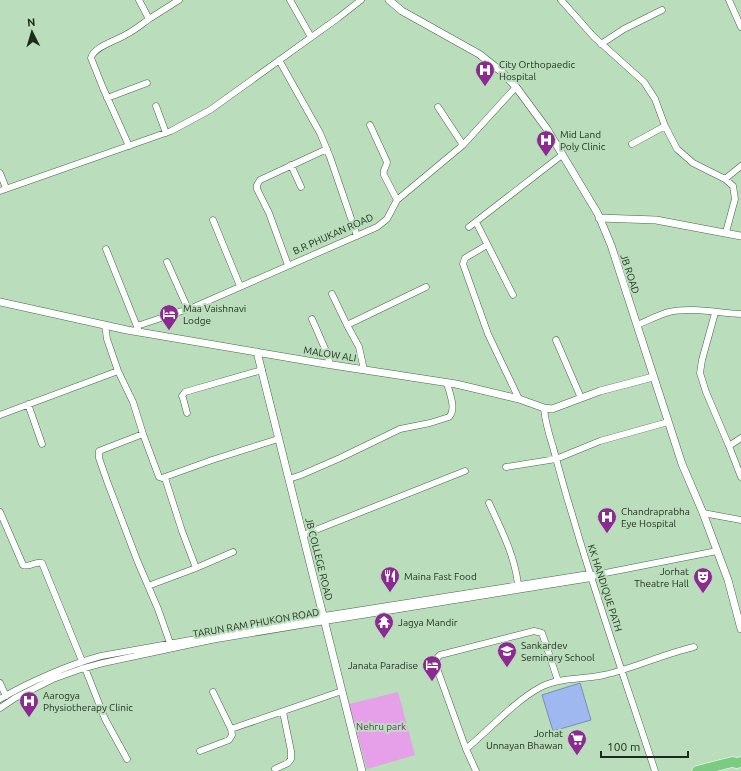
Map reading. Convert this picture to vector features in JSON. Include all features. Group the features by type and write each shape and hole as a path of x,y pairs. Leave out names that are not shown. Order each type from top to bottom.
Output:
{"highway":[{"path":"697,771 738,760"}],"street":[{"path":"139,0 149,19"},
{"path":"129,146 92,64 91,55 97,50 127,34 179,0"},
{"path":"290,0 311,37"},
{"path":"0,173 3,189 166,133 210,110 361,0"},
{"name":"JB ROAD","path":"389,0 402,11 479,54 503,73 516,87 547,129 600,218 611,246 682,464 703,513 733,595 741,629"},
{"path":"561,0 601,44 644,82 655,99 665,126 677,149 701,167 726,179 733,186 735,199 726,232"},
{"path":"729,0 741,27"},
{"path":"601,44 624,29 662,10"},
{"path":"279,60 316,127 326,149 358,236"},
{"path":"108,98 147,83"},
{"name":"B.R PHUKAN ROAD","path":"138,329 188,309 377,227 387,218 397,200 463,145 516,87"},
{"path":"156,106 166,133"},
{"path":"438,107 463,145"},
{"path":"370,125 387,162 387,165 383,170 384,175 397,200"},
{"path":"632,144 665,126"},
{"path":"288,265 269,213 257,189 257,185 260,180 326,149"},
{"path":"469,227 562,155"},
{"path":"291,165 301,187"},
{"path":"726,179 741,166"},
{"path":"600,218 656,220 741,236"},
{"path":"213,220 240,286"},
{"path":"476,222 513,295"},
{"path":"487,245 465,258 463,264 488,334 519,399"},
{"path":"106,249 138,329"},
{"path":"167,262 188,309"},
{"path":"347,325 426,287"},
{"path":"332,294 359,347 364,370"},
{"name":"MALOW ALI","path":"0,302 105,325 138,329 256,352 447,383 519,399 544,408 552,409 606,389 653,377"},
{"path":"637,325 668,313 678,311 690,310 741,314"},
{"path":"715,312 700,373 706,392 741,477"},
{"path":"312,319 330,364"},
{"path":"105,325 107,339 118,370 133,402 159,477 165,478 212,460 278,439"},
{"path":"556,340 581,398"},
{"name":"JB COLLEGE ROAD","path":"256,352 262,370 362,771"},
{"path":"0,415 118,370"},
{"path":"187,414 182,398 185,392 262,370"},
{"path":"289,479 333,461 400,429 430,423 451,415 453,409 447,383"},
{"path":"28,404 42,444"},
{"name":"KK HANDIQUE PATH","path":"544,408 545,418 556,459 609,636 622,670 655,771"},
{"path":"506,467 556,459 600,441 668,422"},
{"path":"143,434 102,449 99,451 98,456 121,520 158,609 170,643"},
{"path":"729,446 741,438"},
{"path":"303,535 464,471"},
{"path":"165,478 196,568"},
{"path":"489,502 506,541 518,585"},
{"path":"0,512 23,565 26,566 42,562 82,661"},
{"path":"703,513 741,520"},
{"name":"TARUN RAM PHUKON ROAD","path":"0,700 82,661 170,643 591,576 717,551"},
{"path":"148,586 233,552"},
{"name":"TARUN RAM PHUKON ROAD","path":"0,708 14,698 53,679 85,668 211,640 324,619 518,585 591,576"},
{"path":"476,771 466,749 435,663 436,659 440,655 538,631 542,633 558,681"},
{"path":"466,749 512,708 532,692 540,688 558,681 602,675 622,670 694,647"},
{"path":"85,668 105,718 127,759"},
{"path":"0,683 6,696"},
{"path":"231,730 342,691"},
{"path":"200,751 229,740 232,736 231,730 213,692"},
{"path":"275,769 291,760 291,751 283,712"}],"green space":[{"name":"Nehru park","path":"398,692 415,755 367,769 349,704"}],"water":[{"path":"580,683 591,720 553,731 542,695"}],"place":[{"name":"City Orthopaedic Hospital","path":"485,87"},
{"name":"Mid Land Poly Clinic","path":"546,157"},
{"name":"Maa Vaishnavi Lodge","path":"169,331"},
{"name":"Chandraprabha Eye Hospital","path":"607,534"},
{"name":"Maina Fast Food","path":"390,593"},
{"name":"Jorhat Theatre Hall","path":"703,594"},
{"name":"Jagya Mandir","path":"384,639"},
{"name":"Sankardev Seminary School","path":"507,668"},
{"name":"Janata Paradise","path":"432,682"},
{"name":"Aarogya Physiotherapy Clinic","path":"29,718"},
{"name":"Jorhat Unnayan Bhawan","path":"577,756"}]}
